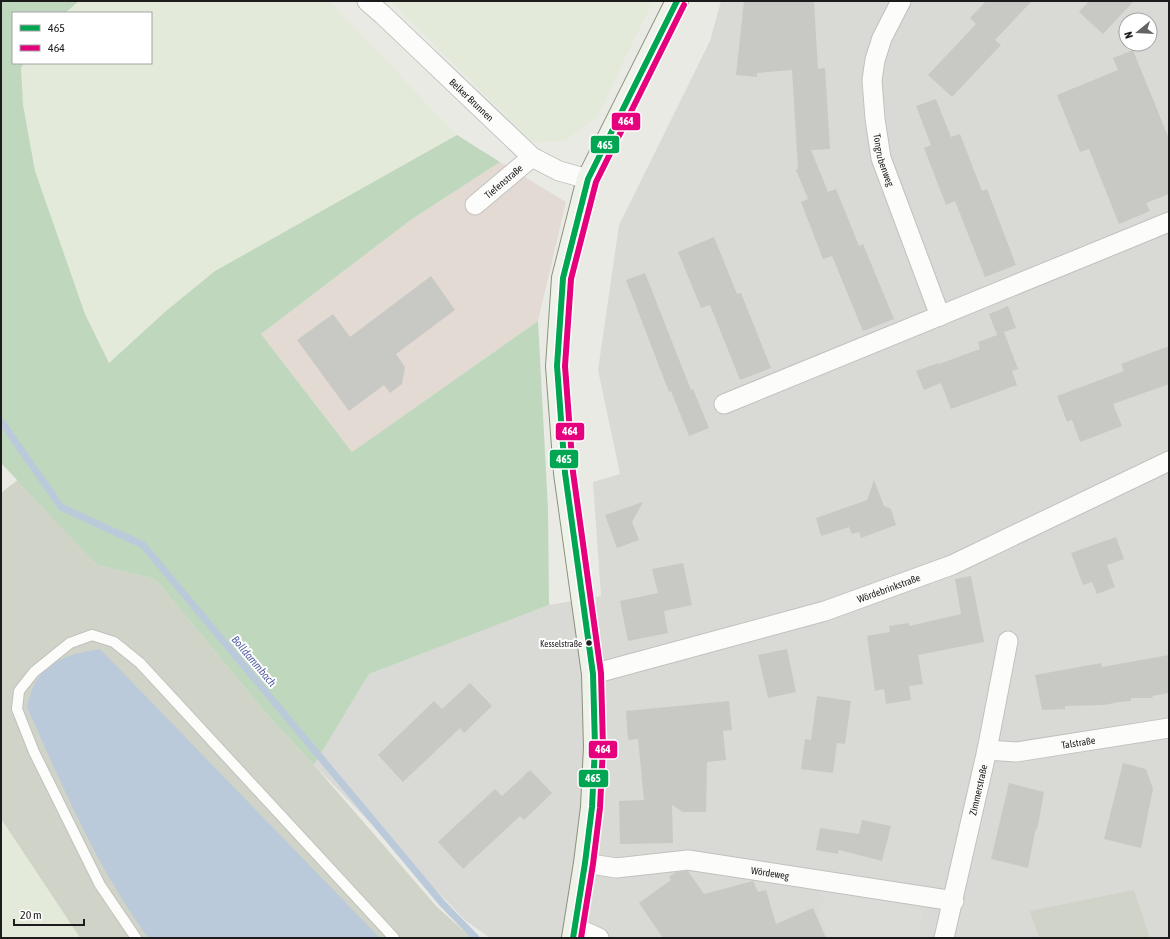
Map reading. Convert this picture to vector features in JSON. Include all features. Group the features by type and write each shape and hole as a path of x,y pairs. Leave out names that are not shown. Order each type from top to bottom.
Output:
{"main road":[{"path":"574,933 592,807 596,747 593,674 565,473 557,366 563,278 588,179 677,1"}],"street":[{"name":"Belker Brunnen","path":"367,1 532,157 559,171 588,179"},
{"name":"Tongrubenweg","path":"901,1 882,38 875,60 872,80 875,119 881,158 940,316"},
{"name":"Tiefenstraße","path":"476,205 532,157"},
{"path":"724,404 1169,222"},
{"name":"Wördebrinkstraße","path":"593,674 825,611 944,567 1169,461"},
{"name":"Zimmerstraße","path":"944,938 954,901 987,750 1008,641"},
{"name":"Talstraße","path":"987,750 1016,752 1169,728"},
{"name":"Wördeweg","path":"585,863 616,868 688,860 954,901"},
{"path":"574,933 599,938"}],"lane":[{"path":"136,938 100,885 34,752 17,709 19,692 34,672 70,643 92,635 114,642 140,663 394,938"}],"shaded area":[{"path":"721,1 1169,1 1169,938 490,938 466,921 314,765 369,674 549,605 601,596 593,482 620,474 598,370 619,225 710,41"},
{"path":"500,162 566,202 538,321 352,452 261,334 412,219"},
{"path":"19,479 97,565 155,579 271,719 314,765 437,907 472,938 80,938 1,819 1,493"},
{"path":"817,886 921,901 919,908 923,915 918,938 828,938 818,912 824,901"},
{"path":"1134,890 1150,938 1039,938 1030,911"}],"green space":[{"path":"1,1 79,1 66,12 12,12 12,64 23,64 21,68 23,105 35,171 85,314 109,363 166,311 215,271 457,135 500,162 412,219 261,334 352,452 538,321 548,509 549,605 369,674 314,765 271,719 155,579 97,565 1,463"},
{"path":"79,1 329,1 457,135 215,271 166,311 109,363 85,314 35,171 23,105 21,68 23,64 152,64 152,12 66,12"},
{"path":"390,1 653,1 597,117 564,141 533,142"},
{"path":"1,819 80,938 1,938"}],"water":[{"path":"100,649 380,938 148,938 112,883 97,855 67,796 27,707 35,683 48,668 63,658 71,655"}],"building":[{"path":"744,1 814,1 818,69 825,68 830,149 811,150 828,192 836,189 859,246 863,244 894,319 863,331 832,256 823,259 801,202 808,199 796,170 798,169 792,70 757,73 757,77 736,75"},
{"path":"986,1 1032,1 995,40 1001,45 952,97 928,75 976,24 970,18"},
{"path":"1089,1 1134,1 1124,12 1118,12 1118,18 1103,34 1079,12"},
{"path":"1128,52 1134,52 1169,139 1169,194 1146,203 1150,211 1119,224 1089,149 1080,152 1057,95 1118,70 1113,58"},
{"path":"936,99 951,137 960,134 982,191 987,189 1016,265 985,277 955,201 946,205 924,148 931,145 916,106"},
{"path":"714,237 737,294 741,293 771,368 740,380 710,305 701,308 678,252"},
{"path":"645,273 691,390 693,389 709,428 689,436 671,391 669,392 626,280"},
{"path":"431,276 455,310 396,354 405,367 402,384 390,393 384,385 349,411 297,340 333,314 350,337"},
{"path":"1008,306 1016,328 1004,332 1018,369 1012,371 1017,385 951,409 941,383 924,390 916,371 980,349 978,342 997,335 989,314"},
{"path":"1169,346 1169,384 1113,404 1122,426 1080,442 1072,420 1067,422 1057,396 1124,371 1121,364"},
{"path":"874,480 884,506 891,509 896,525 861,538 859,532 852,534 849,527 821,536 816,518 867,500"},
{"path":"643,502 632,522 639,540 617,548 605,515"},
{"path":"1116,537 1124,559 1107,565 1115,587 1097,594 1092,582 1083,585 1071,553"},
{"path":"683,563 692,605 664,611 668,633 628,641 620,601 658,593 652,569"},
{"path":"971,576 984,642 918,655 923,684 909,686 911,700 886,704 884,689 875,691 867,636 890,632 889,626 909,623 909,626 961,614 955,579"},
{"path":"787,649 796,692 768,698 758,655"},
{"path":"1169,655 1169,693 1152,696 1153,698 1131,698 1131,701 1104,705 1065,706 1065,709 1042,710 1035,675 1101,663 1102,667"},
{"path":"470,683 492,706 464,733 460,728 403,782 378,755 434,701 442,709"},
{"path":"817,696 851,701 845,744 837,743 833,773 801,769 805,739 811,740"},
{"path":"729,701 732,730 723,731 726,760 707,762 706,812 683,812 672,805 673,843 620,844 619,801 644,800 638,739 628,740 626,711"},
{"path":"1123,763 1146,769 1153,789 1141,848 1104,839"},
{"path":"530,770 552,793 524,820 520,816 463,869 438,842 495,789 502,796"},
{"path":"1009,783 1044,792 1028,868 991,859"},
{"path":"862,820 891,826 882,861 839,850 838,854 816,850 820,828 859,834"},
{"path":"688,871 704,894 753,881 758,892 766,890 776,924 813,908 826,938 663,938 639,903 671,880 669,877 676,872"}],"waterway":[{"name":"Bolldammbach","path":"1,421 61,507 143,545 442,903 476,938"}],"transit line":[{"name":"465","path":"573,938 592,807 595,747 593,674 565,473 557,366 563,278 588,179 677,1"},
{"name":"464","path":"581,938 600,808 603,747 601,673 573,472 565,366 571,279 596,182 684,5"}],"place":[{"name":"Kesselstraße","path":"589,643"}]}
